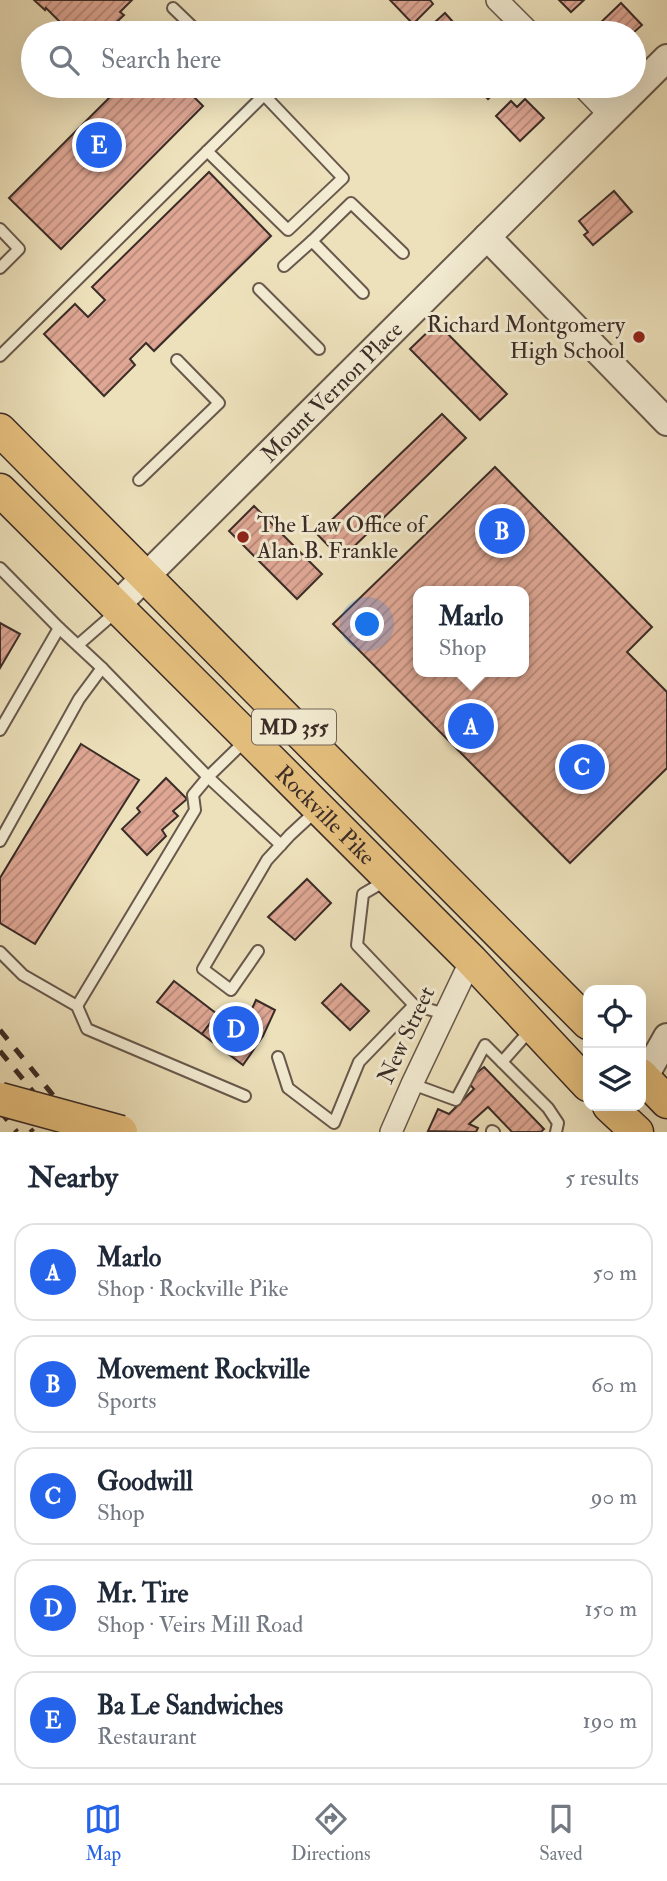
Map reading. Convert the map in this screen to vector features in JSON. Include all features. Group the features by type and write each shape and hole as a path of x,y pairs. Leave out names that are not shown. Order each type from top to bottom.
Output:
{"main road":[{"name":"Rockville Pike","path":"0,430 583,1018"},
{"name":"Rockville Pike","path":"0,490 471,960 583,1080"},
{"path":"646,1083 667,1102"},
{"path":"0,1098 121,1132"}],"street":[{"path":"497,0 518,21"},
{"name":"Mount Vernon Place","path":"646,79 667,58"},
{"path":"594,98 610,114"},
{"name":"Mount Vernon Place","path":"117,607 144,577 626,98"},
{"path":"487,237 667,422"},
{"name":"New Street","path":"391,1132 471,960"},
{"path":"646,1072 667,1037"}],"lane":[{"path":"173,8 186,21"},
{"path":"0,356 261,98"},
{"path":"207,151 288,230 343,178 267,98"},
{"path":"284,266 351,203 403,253"},
{"path":"0,229 19,249 0,268"},
{"path":"312,241 363,293"},
{"path":"259,289 319,349"},
{"path":"139,480 219,403 177,360"},
{"path":"0,568 208,777 281,845"},
{"path":"78,645 117,607"},
{"path":"0,730 59,628"},
{"path":"0,841 79,699 102,668"},
{"path":"77,1006 195,810 192,795 248,738"},
{"path":"258,951 231,990 203,969 267,860 319,808"},
{"path":"389,879 363,894 357,945 414,1005 445,1014"},
{"path":"0,952 23,975 77,1006 86,1029 245,1096"},
{"path":"278,1057 288,1088 334,1123 359,1062 414,1005"},
{"path":"502,1062 534,1026"},
{"path":"412,1084 457,1100 485,1045 548,1108 558,1123 556,1132"}],"building":[{"path":"34,0 132,0 120,12 124,15 118,21 59,21 46,8 45,10"},
{"path":"390,0 430,0 433,4 416,21 410,21"},
{"path":"559,0 584,0 571,12"},
{"path":"621,3 638,21 602,21"},
{"path":"445,13 452,21 436,21"},
{"path":"109,98 195,98 203,106 61,249 9,198"},
{"path":"525,99 544,118 520,141 496,116 511,101 517,107"},
{"path":"209,172 271,236 154,351 146,343 130,359 135,365 104,396 44,334 75,304 88,317 105,300 92,287"},
{"path":"614,191 632,212 593,245 584,235 588,232 579,221"},
{"path":"437,323 507,394 480,420 410,349"},
{"path":"442,414 466,438 341,559 317,534"},
{"path":"495,467 652,627 627,652 667,692 667,768 570,863 333,624"},
{"path":"254,506 322,574 297,599 229,531"},
{"path":"0,623 20,634 0,668"},
{"path":"81,744 139,780 35,944 0,923 0,878"},
{"path":"166,778 187,799 173,811 178,816 162,830 166,836 147,855 122,829 140,812 137,808"},
{"path":"307,879 331,903 295,940 268,917"},
{"path":"174,981 217,1014 202,1034 157,1002"},
{"path":"341,984 369,1011 350,1030 322,1003"},
{"path":"256,1000 275,1010 263,1036 243,1065 202,1034 222,1008 245,1024"},
{"path":"484,1067 544,1129 541,1132 512,1132 488,1107 469,1124 478,1128 476,1132 428,1131 438,1109 449,1114 474,1089 467,1081"}],"railway":[{"path":"0,1030 83,1132"},
{"path":"0,1051 66,1132"},
{"path":"0,1092 33,1132"},
{"path":"0,1111 17,1132"}],"place":[{"name":"Ba Le Sandwiches","path":"99,145"},
{"name":"Richard Montgomery High School","path":"639,337"},
{"name":"Movement Rockville","path":"502,531"},
{"name":"The Law Office of Alan B. Frankle","path":"243,537"},
{"name":"Marlo","path":"471,726"},
{"name":"Goodwill","path":"582,767"},
{"name":"Mr. Tire","path":"236,1029"}]}
